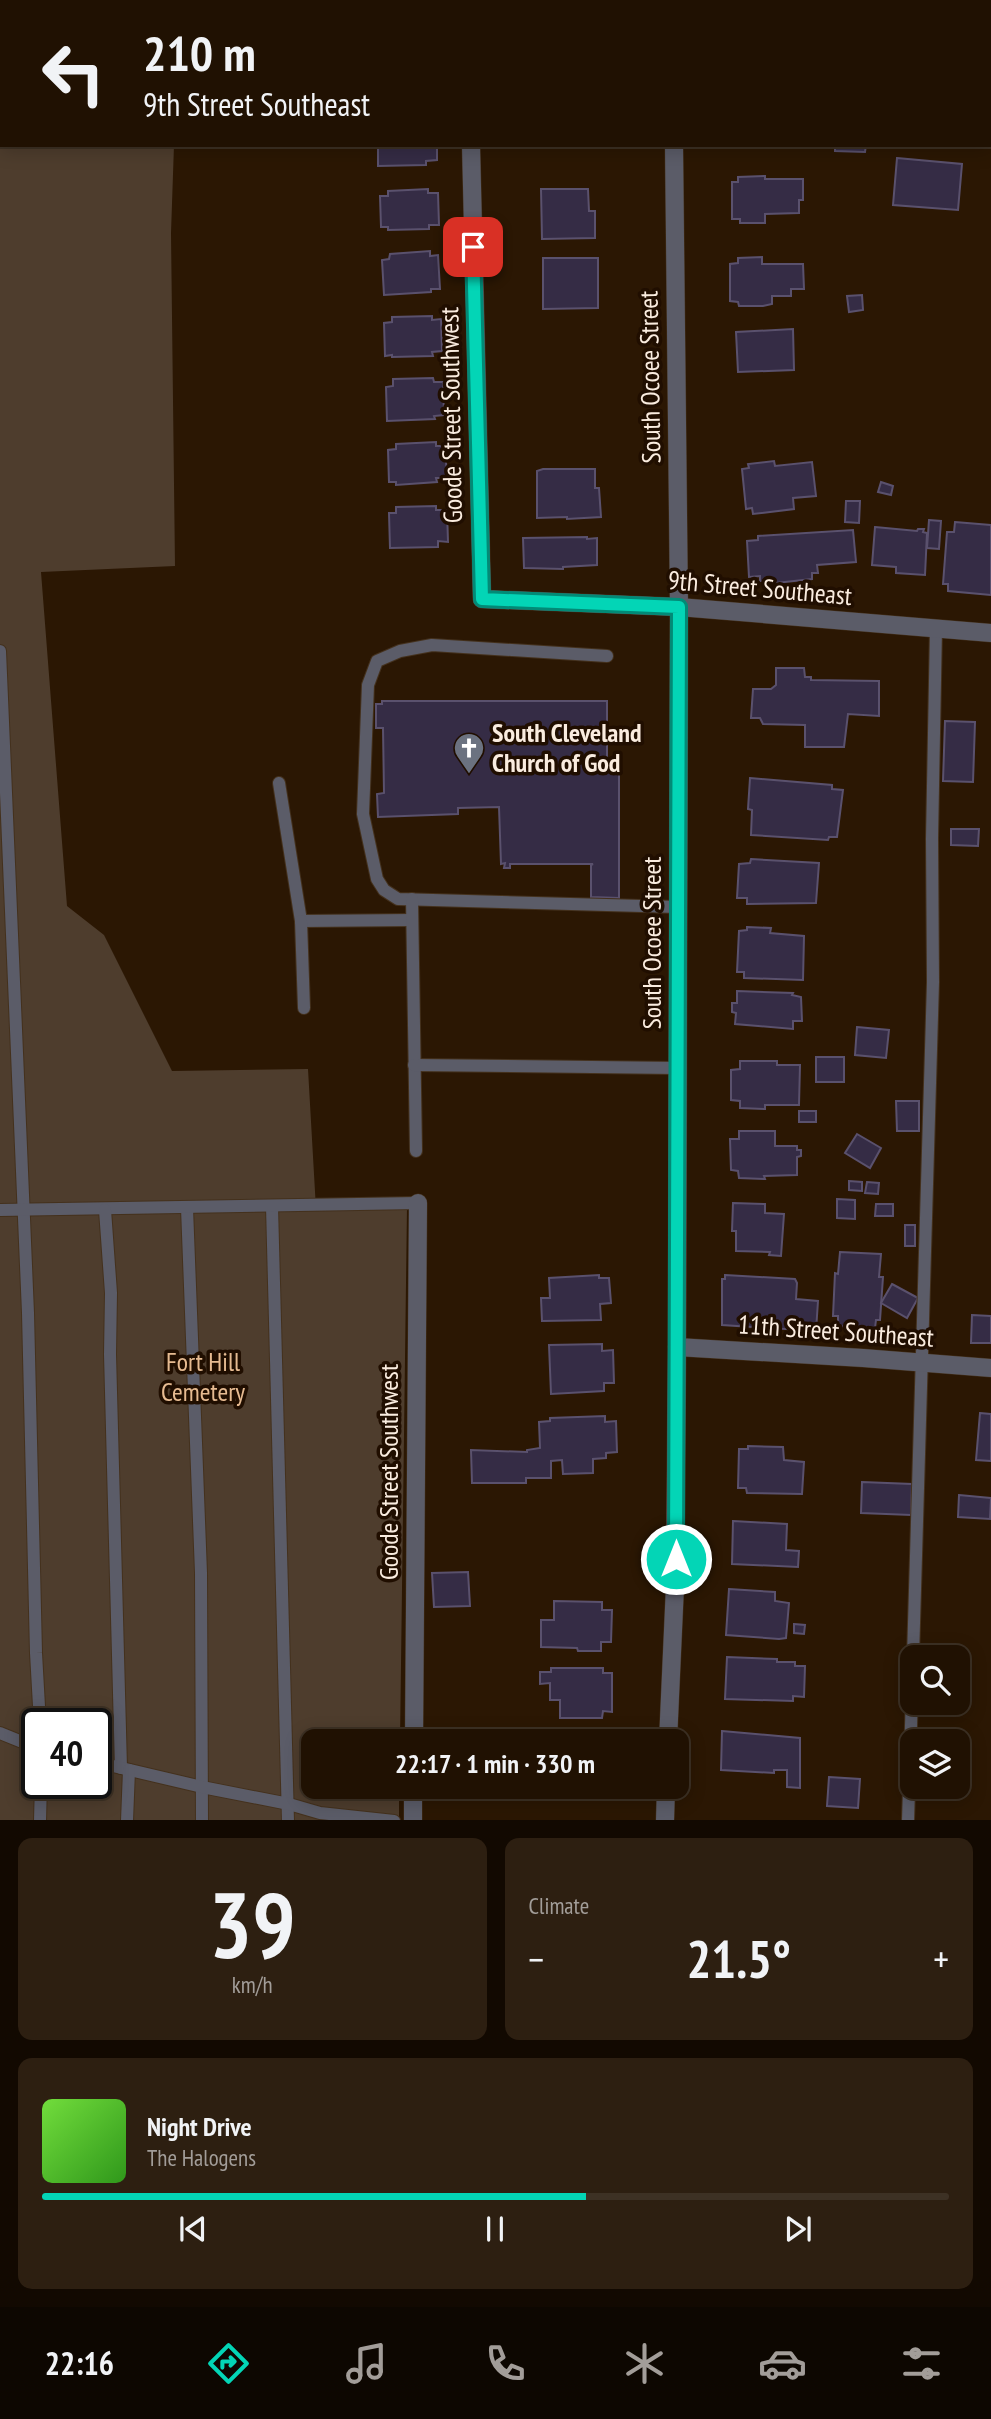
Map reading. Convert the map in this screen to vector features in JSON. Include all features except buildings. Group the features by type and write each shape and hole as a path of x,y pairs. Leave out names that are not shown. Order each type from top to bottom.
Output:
{"street":[{"name":"Goode Street Southwest","path":"471,147 482,599"},
{"name":"South Ocoee Street","path":"669,1729 675,1586 677,1348 679,607 674,147"},
{"name":"9th Street Southeast","path":"482,599 679,607 991,633"},
{"name":"Goode Street Southwest","path":"414,1729 418,1203"},
{"name":"11th Street Southeast","path":"677,1348 991,1368"},
{"path":"413,1799 413,1820"},
{"path":"665,1820 666,1799"}],"lane":[{"path":"913,1645 933,982 932,839 936,628"},
{"path":"607,656 432,645 400,651 377,661 368,685 363,814 377,879 384,890 398,899 678,907"},
{"path":"0,651 24,1210 40,1708"},
{"path":"279,783 301,921 304,1008"},
{"path":"412,899 416,1151"},
{"path":"301,921 412,920"},
{"path":"414,1065 677,1068"},
{"path":"0,1210 418,1203"},
{"path":"272,1206 288,1820"},
{"path":"187,1208 201,1573 202,1820"},
{"path":"105,1210 111,1293 110,1354 127,1820"},
{"path":"908,1820 911,1715"},
{"path":"0,1733 21,1742"},
{"path":"112,1766 320,1813 385,1820"},
{"path":"40,1820 41,1799"}],"green space":[{"name":"Fort Hill Cemetery","path":"0,147 174,147 171,233 175,566 41,572 67,906 104,935 172,1071 308,1069 316,1209 407,1207 400,1729 301,1729 301,1799 399,1799 399,1820 0,1820"}],"place":[{"name":"South Cleveland Church of God","path":"469,775"}],"route":[{"path":"473,247 482,599 679,607 676,1559"}]}
